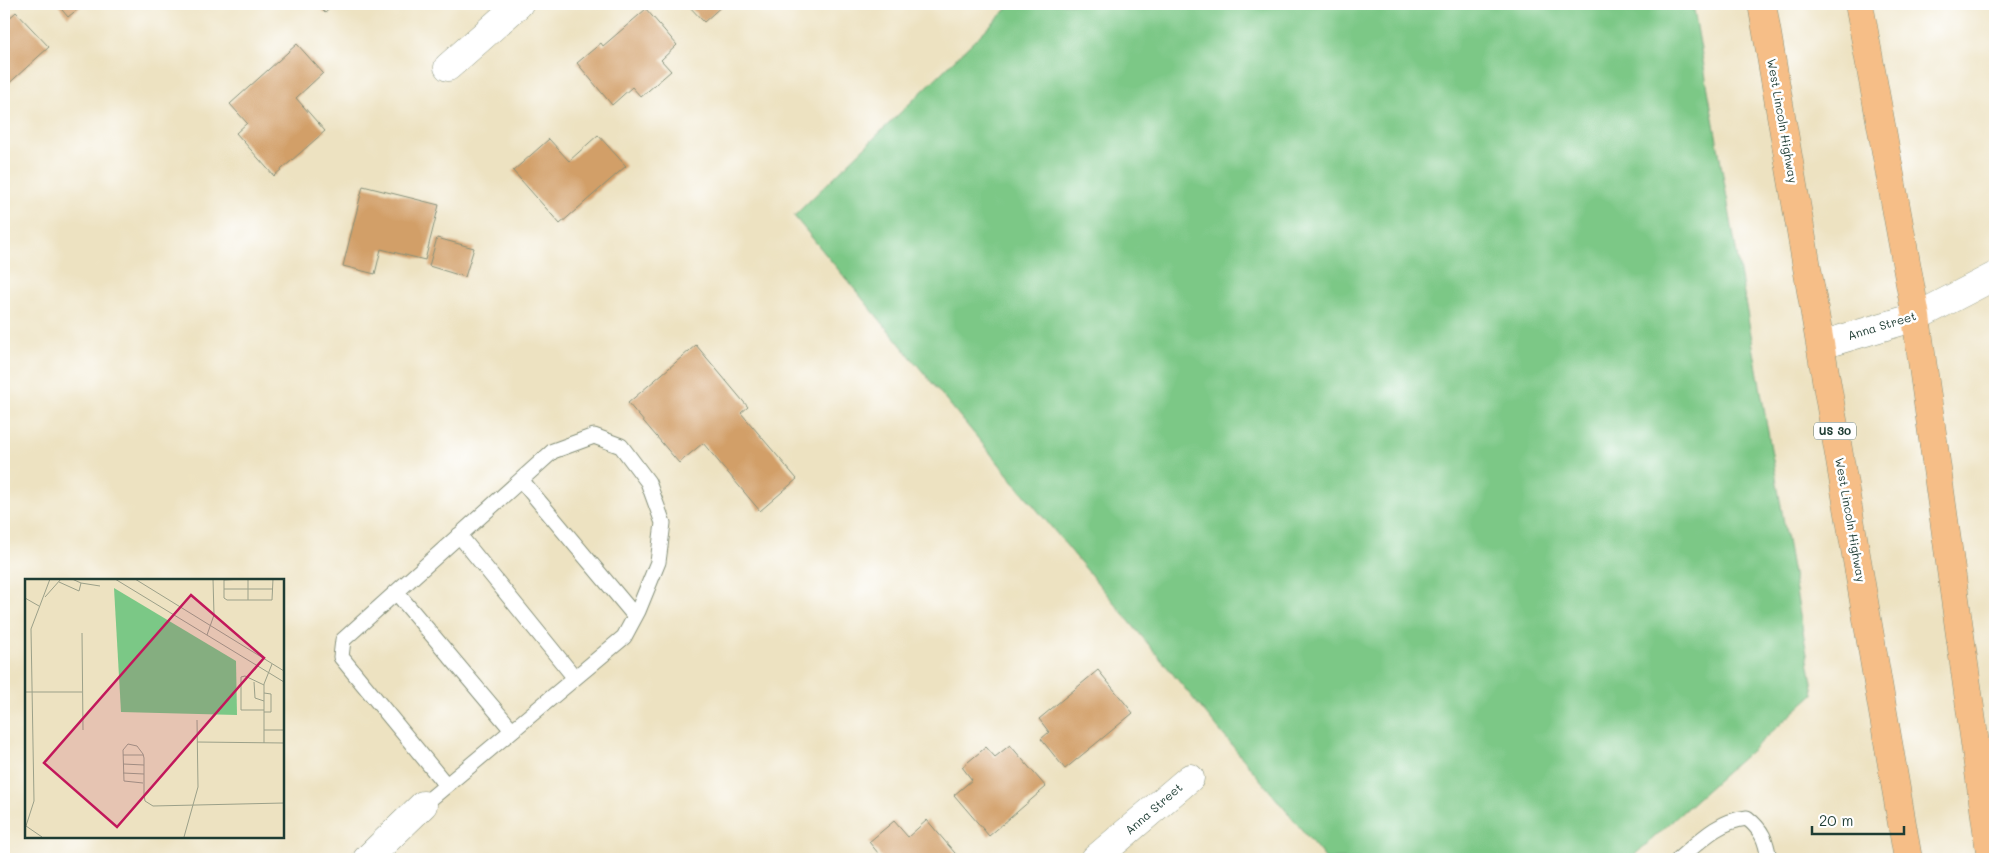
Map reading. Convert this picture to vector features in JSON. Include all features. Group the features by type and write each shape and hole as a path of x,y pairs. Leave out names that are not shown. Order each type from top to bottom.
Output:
{"main road":[{"name":"West Lincoln Highway","path":"1762,4 1908,859"},
{"path":"1860,4 1916,317 1991,859"}],"street":[{"path":"448,67 519,4"},
{"name":"Anna Street","path":"1821,345 1916,317 1995,276"},
{"name":"Anna Street","path":"1095,859 1190,778"},
{"path":"367,859 423,805"}],"lane":[{"path":"423,805 446,786 512,730 624,637 658,562 663,523 648,482 621,446 594,436 553,450 343,640 341,657 446,786"},
{"path":"520,480 635,616"},
{"path":"460,535 575,678"},
{"path":"396,592 512,730"},
{"path":"1679,859 1715,829 1732,819 1747,818 1760,829 1766,841 1769,859"}],"green space":[{"path":"1012,4 1693,4 1814,694 1630,859 1326,859 794,216"}],"building":[{"path":"57,4 84,4 68,17"},
{"path":"317,4 335,4 325,13"},
{"path":"687,4 724,4 704,22"},
{"path":"646,9 677,45 661,60 671,71 641,97 632,87 612,105 577,63 601,43 603,46"},
{"path":"16,12 49,47 4,88 4,23"},
{"path":"297,44 323,73 296,98 325,131 274,176 236,133 247,123 230,104"},
{"path":"598,135 626,166 560,224 513,171 549,139 569,161"},
{"path":"363,186 439,205 425,260 381,249 375,274 343,266"},
{"path":"437,238 474,248 465,277 429,266"},
{"path":"696,345 748,407 741,413 797,479 760,511 703,443 679,463 628,403"},
{"path":"1098,670 1133,713 1065,769 1041,739 1049,732 1039,719"},
{"path":"1010,745 1046,787 989,836 954,795 972,780 962,767 986,747 995,757"},
{"path":"927,820 960,859 883,859 869,842 894,821 908,837"}]}
